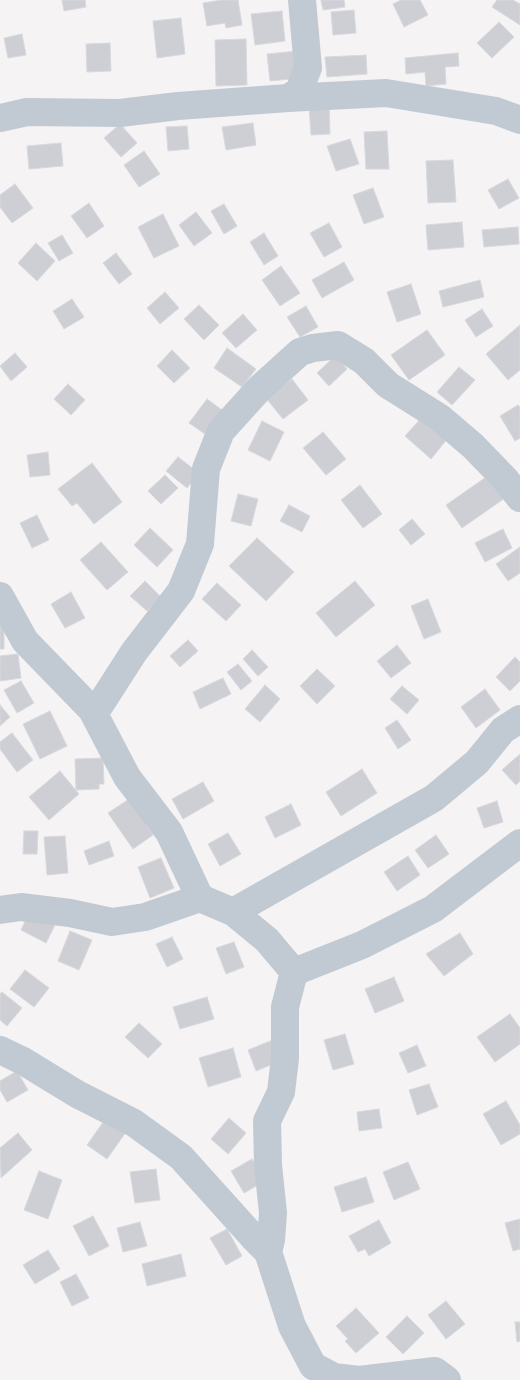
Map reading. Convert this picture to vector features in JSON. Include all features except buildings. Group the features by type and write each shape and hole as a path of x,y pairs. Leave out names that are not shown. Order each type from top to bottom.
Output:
{"street":[{"path":"288,98 299,91 308,68 302,0"},
{"path":"0,118 27,112 120,113 178,106 386,93 496,111 520,120"},
{"path":"92,710 100,705 134,652 181,592 200,544 206,469 221,431 259,389 300,352 313,348 338,345 364,361 388,385 439,417 474,446 520,498"},
{"path":"0,596 25,641 92,710 127,777 169,832 200,898 233,912 267,940 294,972"},
{"path":"233,912 434,798 477,762 503,730 520,719"},
{"path":"294,972 362,945 434,909 520,843"},
{"path":"0,910 21,907 70,913 112,922 145,918 200,898"},
{"path":"268,1252 273,1213 268,1165 267,1121 281,1092 285,1058 285,1007 294,972"},
{"path":"0,1050 77,1094 134,1123 181,1157 268,1252 292,1326 313,1366 334,1377 359,1380 436,1371 447,1380"}]}
